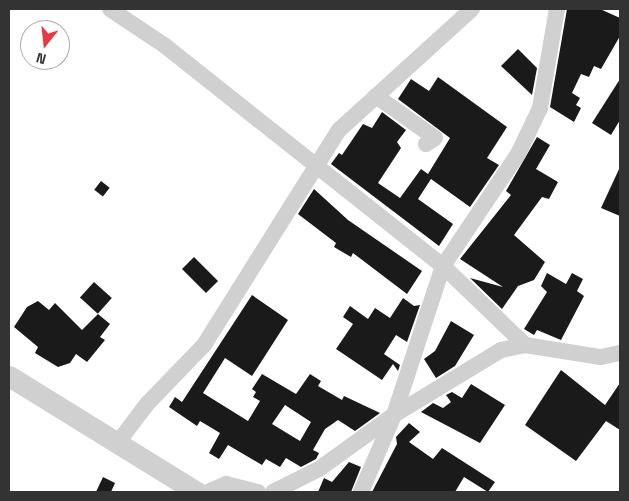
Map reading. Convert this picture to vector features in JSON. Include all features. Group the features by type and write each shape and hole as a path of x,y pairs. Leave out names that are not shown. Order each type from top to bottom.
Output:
{"street":[{"path":"110,9 164,44 443,266 525,345"},
{"path":"119,441 147,404 204,345 339,130 472,9"},
{"path":"361,492 394,415 443,266 518,154 540,108 557,9"},
{"path":"376,96 435,138 426,144"},
{"path":"273,492 318,468 394,415 501,350 525,345 602,357 620,353"},
{"path":"9,376 119,441 197,492"},
{"path":"208,492 226,484 258,492"}],"building":[{"path":"567,9 600,9 620,18 620,36 601,69 594,66 589,77 581,74 572,93 580,98 576,105 581,108 574,122 550,107"},
{"path":"518,49 537,68 532,95 501,66"},
{"path":"438,77 507,127 487,158 499,165 470,207 431,179 418,199 453,224 439,246 331,164 339,153 342,155 363,124 372,128 382,112 406,130 397,142 401,148 378,183 400,198 421,169 428,174 450,138 398,99 411,79 429,91"},
{"path":"620,79 620,120 611,135 592,123"},
{"path":"537,137 550,145 536,169 558,182 549,199 542,197 514,235 545,262 534,280 518,286 502,309 470,278 503,287 460,259 511,195 506,191"},
{"path":"620,167 620,216 601,208"},
{"path":"101,181 110,188 103,196 94,190"},
{"path":"314,189 348,220 422,271 407,294 353,253 351,257 334,247 336,243 298,214"},
{"path":"194,257 218,281 206,293 182,269"},
{"path":"547,273 566,284 572,273 583,279 577,291 584,296 561,340 537,330 534,335 524,329 547,292 541,286"},
{"path":"94,282 112,298 98,314 80,298"},
{"path":"252,295 288,320 252,376 225,358 203,393 248,421 260,401 253,397 256,392 252,389 262,374 296,394 310,374 321,381 318,386 342,400 344,396 380,413 355,431 338,420 325,429 313,450 319,453 316,459 301,467 286,458 280,467 266,459 262,465 228,445 219,459 209,453 220,433 200,421 197,426 169,407 175,397 182,402","holes":["285,405 311,422 300,441 272,424"]},
{"path":"403,298 414,306 420,305 407,342 396,335 384,354 400,365 398,371 393,364 382,380 336,349 353,324 343,317 350,306 368,319 375,308 390,318"},
{"path":"38,301 49,310 55,303 82,330 98,314 110,324 100,337 105,340 87,362 76,354 70,363 58,367 35,353 38,347 14,327 27,307"},
{"path":"451,321 474,335 455,366 436,378 424,359 435,351"},
{"path":"561,370 605,405 620,383 620,430 606,421 576,461 525,425"},
{"path":"471,384 505,405 480,443 421,412 433,403 443,408 451,402 446,395 452,392 462,398"},
{"path":"409,423 420,432 409,442 433,459 442,448 495,482 488,492 464,477 455,492 372,492 397,444 396,437"},
{"path":"349,462 361,467 351,492 318,492 324,478 332,482"},
{"path":"103,477 115,483 111,492 96,492"}]}
